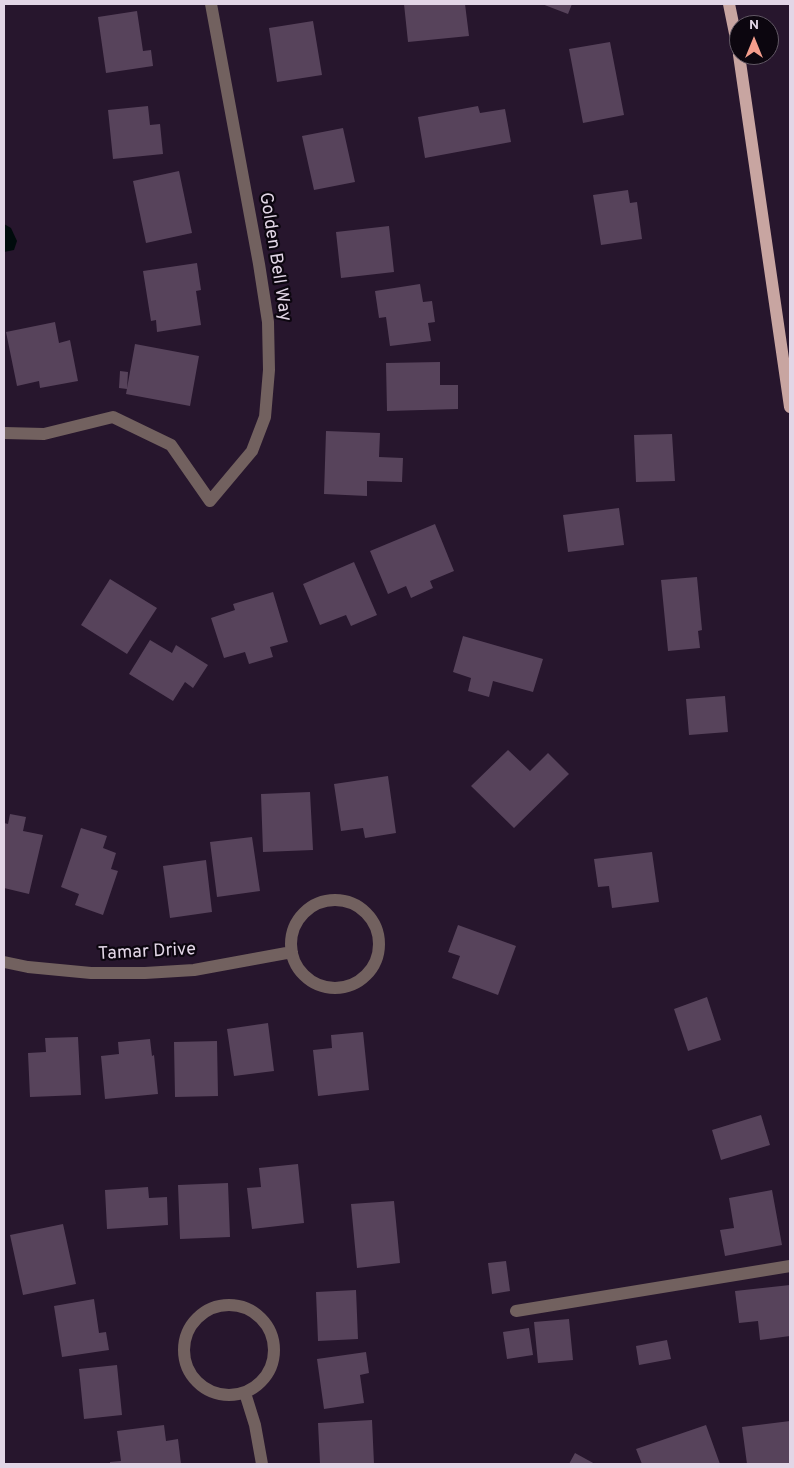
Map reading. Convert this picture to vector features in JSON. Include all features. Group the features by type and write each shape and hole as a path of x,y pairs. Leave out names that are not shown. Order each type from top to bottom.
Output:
{"main road":[{"path":"741,65 785,335 790,407"}],"street":[{"name":"Golden Bell Way","path":"4,433 44,434 113,417 171,445 210,501 252,451 265,417 269,370 268,322 211,4"},
{"path":"327,900 346,901 362,908 374,922 378,935 379,950 374,965 364,978 349,985 333,988 307,978 298,967 292,952 292,932 300,918 314,905 327,900"},
{"name":"Tamar Drive","path":"4,962 28,967 91,973 145,973 194,970 292,952"},
{"path":"516,1311 790,1266"},
{"path":"222,1306 241,1306 256,1314 269,1327 275,1348 272,1365 262,1382 246,1392 225,1395 209,1391 196,1381 188,1368 184,1348 187,1334 196,1320 207,1311 222,1306"},
{"path":"246,1392 255,1425 262,1464"}],"shaded area":[{"path":"4,224 11,228 17,241 14,250 4,252"}],"building":[{"path":"404,4 465,4 469,36 408,42"},
{"path":"542,4 572,4 568,14"},
{"path":"137,11 143,51 151,50 153,66 106,73 98,17"},
{"path":"313,21 322,75 277,82 269,28"},
{"path":"610,42 624,115 583,123 569,49"},
{"path":"148,106 150,125 160,124 163,154 113,159 108,110"},
{"path":"478,106 480,113 505,109 511,142 425,158 418,117"},
{"path":"343,128 355,182 314,190 302,136"},
{"path":"179,171 192,233 146,243 133,181"},
{"path":"628,190 630,203 637,202 642,239 601,245 593,195"},
{"path":"389,226 394,272 341,278 336,232"},
{"path":"197,263 201,290 196,291 201,325 157,332 156,320 151,321 143,271"},
{"path":"420,284 423,302 432,301 435,322 428,323 431,341 390,346 386,317 379,318 375,291"},
{"path":"55,322 59,343 70,340 78,381 40,388 39,381 17,386 6,332"},
{"path":"135,344 199,356 190,406 126,394"},
{"path":"440,362 440,385 458,385 458,409 387,411 386,363"},
{"path":"120,371 128,372 127,389 119,388"},
{"path":"326,431 380,433 379,457 403,458 402,482 367,481 367,496 324,494"},
{"path":"672,434 675,481 636,482 634,435"},
{"path":"619,508 624,545 568,552 563,515"},
{"path":"435,524 454,571 430,581 433,588 411,598 406,586 388,594 370,551"},
{"path":"354,562 377,615 351,626 346,615 320,625 303,584"},
{"path":"697,577 702,630 698,631 700,648 668,651 661,580"},
{"path":"110,579 157,608 127,654 81,625"},
{"path":"273,592 288,642 270,647 273,657 249,664 245,652 224,658 211,618 235,610 233,604"},
{"path":"463,636 543,659 533,692 493,681 489,697 468,691 471,678 453,672"},
{"path":"150,640 172,653 176,645 208,665 193,688 185,682 173,701 129,674"},
{"path":"725,696 728,732 689,735 686,699"},
{"path":"508,750 530,771 548,753 569,774 514,828 471,786"},
{"path":"388,776 396,833 365,838 363,828 341,831 334,784"},
{"path":"310,792 313,850 263,852 261,794"},
{"path":"10,814 26,817 23,831 43,835 29,894 4,888 4,823 8,824"},
{"path":"81,828 107,836 103,848 116,853 111,869 118,871 103,915 75,905 79,894 61,887"},
{"path":"252,837 260,891 217,897 210,842"},
{"path":"652,852 659,902 612,908 609,886 598,887 594,859"},
{"path":"206,860 212,912 170,918 163,866"},
{"path":"458,925 516,946 498,995 452,978 460,956 448,952"},
{"path":"707,997 721,1040 688,1051 674,1009"},
{"path":"268,1023 274,1071 234,1076 227,1029"},
{"path":"363,1032 369,1090 318,1096 313,1050 332,1048 331,1035"},
{"path":"78,1037 81,1095 30,1097 28,1053 46,1052 45,1038"},
{"path":"150,1039 152,1056 154,1055 158,1094 105,1099 101,1056 119,1054 118,1042"},
{"path":"217,1041 218,1096 175,1097 174,1042"},
{"path":"761,1115 770,1145 721,1160 712,1130"},
{"path":"298,1164 304,1223 252,1229 247,1188 261,1187 259,1168"},
{"path":"228,1183 230,1237 180,1239 178,1185"},
{"path":"148,1187 149,1198 167,1197 168,1225 107,1229 105,1190"},
{"path":"772,1190 782,1245 725,1256 720,1230 734,1228 729,1198"},
{"path":"394,1201 400,1263 357,1268 351,1204"},
{"path":"63,1224 76,1284 23,1295 10,1235"},
{"path":"506,1261 510,1291 492,1294 488,1263"},
{"path":"790,1285 790,1336 760,1340 758,1321 739,1323 735,1291"},
{"path":"356,1290 358,1339 318,1341 316,1292"},
{"path":"94,1299 99,1333 106,1332 109,1350 62,1357 54,1306"},
{"path":"569,1319 573,1360 538,1363 534,1322"},
{"path":"529,1328 533,1355 507,1359 503,1332"},
{"path":"667,1340 671,1359 639,1365 636,1346"},
{"path":"366,1352 369,1373 360,1375 364,1403 324,1409 317,1359"},
{"path":"117,1365 122,1415 84,1419 79,1369"},
{"path":"372,1420 374,1464 320,1464 318,1423"},
{"path":"790,1421 790,1464 747,1464 742,1427"},
{"path":"164,1425 166,1441 178,1439 181,1464 110,1464 110,1462 121,1461 117,1431"},
{"path":"706,1425 720,1464 642,1464 636,1449"},
{"path":"575,1453 595,1464 569,1464"}]}
